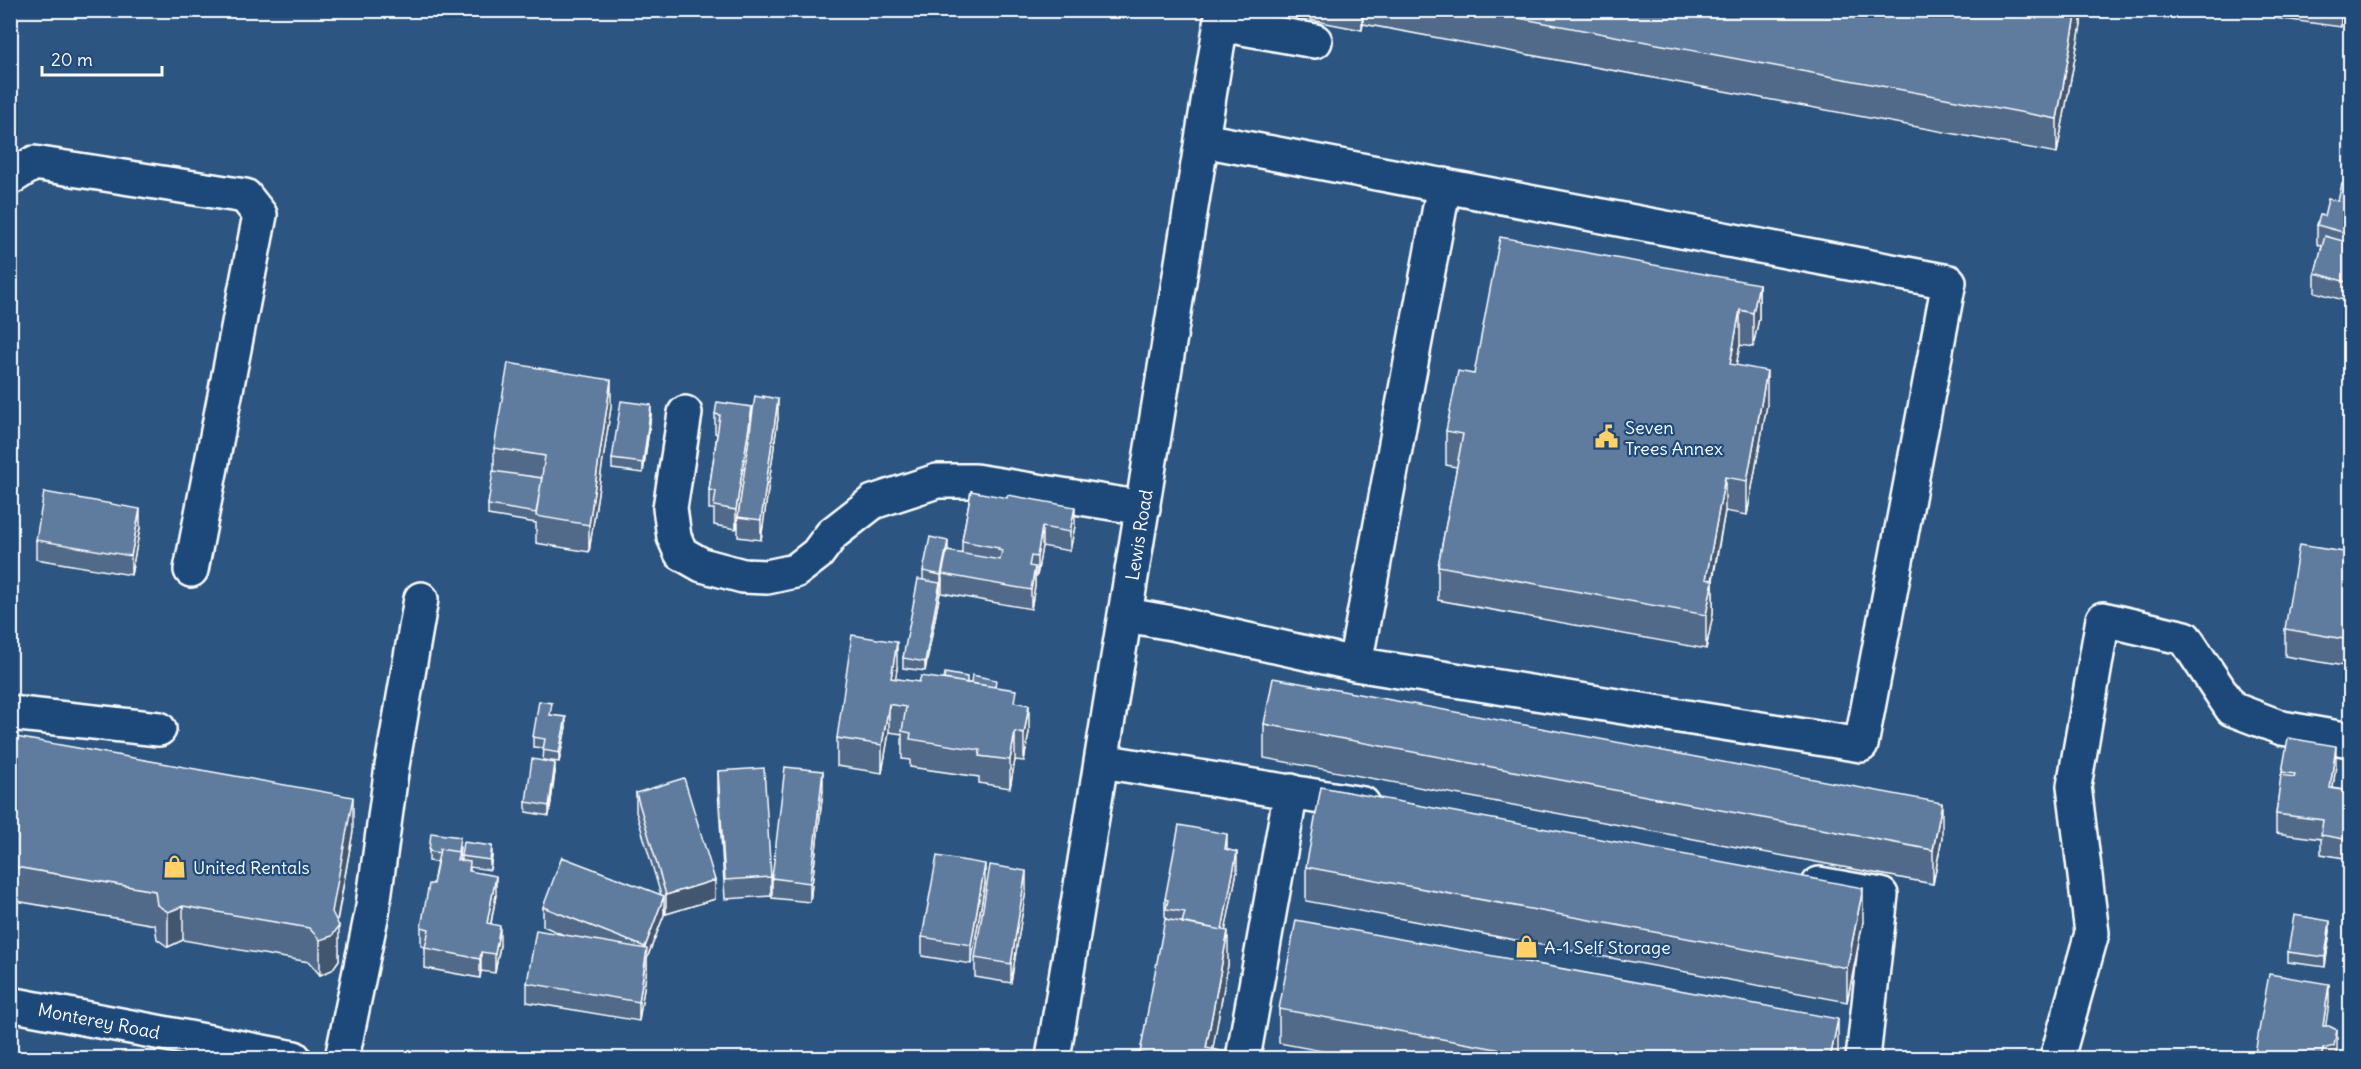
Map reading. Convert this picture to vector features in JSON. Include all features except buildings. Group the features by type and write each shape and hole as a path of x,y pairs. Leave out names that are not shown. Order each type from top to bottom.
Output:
{"street":[{"path":"1222,17 1315,41"},
{"name":"Lewis Road","path":"1053,1059 1222,17"},
{"path":"1126,615 1173,623 1355,664 1861,745 1949,282 1203,140"},
{"path":"10,178 34,163 244,195 260,215 191,570"},
{"path":"1355,664 1444,185"},
{"path":"685,413 670,508 674,537 681,553 702,565 743,576 767,578 795,571 817,554 832,534 873,502 937,482 975,481 1143,508"},
{"path":"342,1059 372,912 392,766 421,599"},
{"path":"2057,1059 2092,933 2074,786 2103,619 2186,638 2232,708 2282,728 2350,740"},
{"path":"10,713 159,729"},
{"path":"1102,761 1397,810"},
{"path":"1243,1059 1291,791"},
{"path":"1787,878 1881,895 1863,1059"},
{"name":"Monterey Road","path":"10,1004 294,1059"}],"place":[{"name":"Seven Trees Annex","path":"1607,437"},
{"name":"United Rentals","path":"175,867"},
{"name":"A-1 Self Storage","path":"1526,947"}]}
